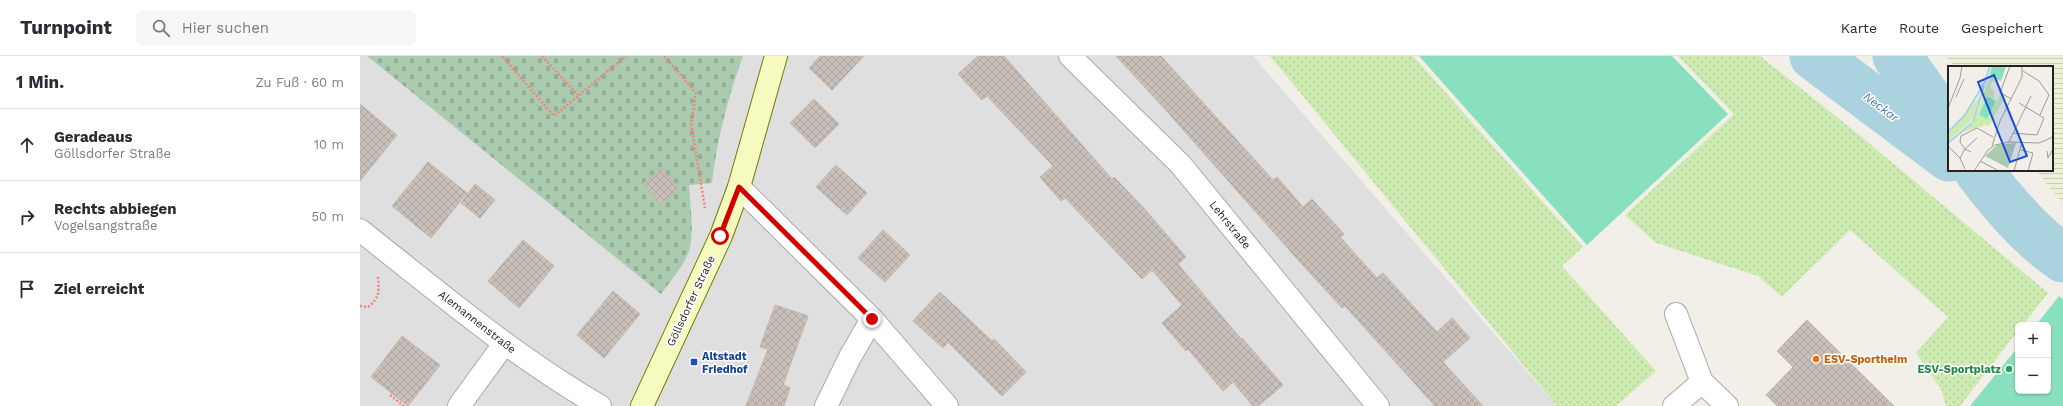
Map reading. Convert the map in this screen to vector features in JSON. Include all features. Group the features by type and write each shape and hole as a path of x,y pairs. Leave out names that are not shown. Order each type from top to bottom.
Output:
{"street":[{"name":"Göllsdorfer Straße","path":"642,406 720,236 739,187 776,56"},
{"name":"Lehrstraße","path":"1070,56 1181,165 1378,406"},
{"path":"739,187 872,319 946,406"},
{"name":"Alemannenstraße","path":"360,230 504,344 564,385 600,406"},
{"path":"1676,314 1702,382 1727,406"},
{"path":"826,406 850,356 872,319"},
{"path":"459,406 504,344"},
{"path":"1674,406 1702,382"}],"path":[{"path":"502,56 554,116 626,56"},
{"path":"542,56 578,95"},
{"path":"664,56 696,93 691,124 703,204 720,236"},
{"path":"360,306 368,307 376,300 379,290 378,272 390,254"},
{"path":"390,395 404,406"}],"shaded area":[{"path":"360,56 1253,56 1557,406 360,406"}],"green space":[{"path":"367,56 743,56 724,118 712,183 689,185 692,232 688,253 678,272 661,294"},
{"path":"1270,56 1413,56 1583,247 1562,266 1656,371 1616,406 1557,406"},
{"path":"1419,56 1672,56 1728,114 1587,245"},
{"path":"1678,56 1760,56 1858,134 2048,293 2025,322 2015,322 2015,335 1960,406 1946,406 1941,389 1916,353 1948,317 1850,230 1782,297 1758,276 1656,243 1625,215 1734,114"},
{"path":"1946,56 2063,56 2063,204 2037,171 2053,171 2053,66 1954,66"},
{"name":"ESV-Sportplatz","path":"2059,296 2063,299 2063,406 1970,406 2015,351 2015,394 2051,394 2051,322 2038,322"}],"building":[{"path":"820,56 864,56 832,90 809,68"},
{"path":"978,56 1004,56 1112,179 1114,177 1142,206 1186,257 1178,264 1241,339 1242,338 1283,385 1258,406 1253,406 1233,382 1223,391 1188,349 1186,351 1162,323 1182,305 1152,270 1142,279 1065,198 1061,201 1040,177 1053,166 987,96 982,100 958,74"},
{"path":"1116,56 1161,56 1273,180 1277,177 1303,207 1312,199 1344,234 1340,237 1377,278 1383,273 1437,332 1452,318 1470,338 1443,362 1483,406 1435,406 1345,306 1342,308 1299,261"},
{"path":"814,99 839,124 815,148 790,123"},
{"path":"360,104 397,135 360,181"},
{"path":"428,162 467,193 431,238 392,206"},
{"path":"836,165 867,193 847,215 816,187"},
{"path":"662,168 678,190 660,204 644,183"},
{"path":"475,184 495,200 480,218 461,203"},
{"path":"883,230 910,255 885,282 858,258"},
{"path":"523,240 554,266 519,308 488,281"},
{"path":"613,291 640,314 604,358 577,335"},
{"path":"940,292 992,341 994,339 1026,372 1002,396 948,342 943,348 913,321"},
{"path":"775,305 808,316 783,385 790,388 784,406 746,406 768,349 760,347"},
{"name":"ESV-Sportheim","path":"1807,320 1894,406 1777,406 1766,395 1793,367 1777,351"},
{"path":"402,336 440,365 408,406 371,377"}],"waterway":[{"name":"Neckar","path":"1814,56 1948,156"},
{"name":"Neckar","path":"1897,56 1948,128"},
{"name":"Neckar","path":"1979,171 1996,194 2018,218 2040,240 2063,258"}],"place":[{"name":"ESV-Sportheim","path":"1816,359"},
{"name":"Altstadt Friedhof","path":"694,362"},
{"name":"ESV-Sportplatz","path":"2009,369"}],"route":[{"path":"720,236 739,187 872,319"}]}
